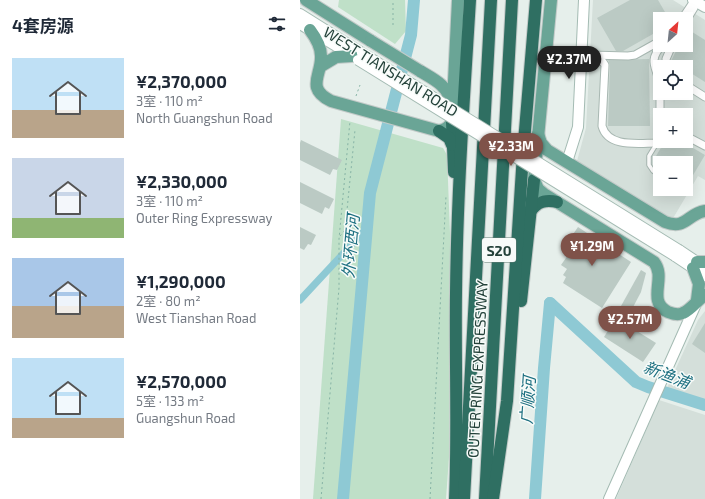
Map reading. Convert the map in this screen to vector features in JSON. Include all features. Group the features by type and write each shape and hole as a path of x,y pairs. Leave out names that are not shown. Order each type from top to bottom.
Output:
{"highway":[{"path":"455,499 457,450 456,294 470,0"},
{"name":"OUTER RING EXPRESSWAY","path":"464,499 491,0"},
{"name":"OUTER RING EXPRESSWAY","path":"485,499 512,0"},
{"path":"493,499 507,400 523,154 536,0"},
{"path":"452,122 452,145 458,234"},
{"path":"439,131 449,138 452,145"},
{"path":"511,349 522,296 534,180"},
{"path":"530,212 540,203 547,201 557,202"}],"main road":[{"path":"306,0 437,80 447,91 453,106"},
{"path":"305,27 317,40 320,48 321,66 317,74 316,84 324,97 331,101 439,131 444,130 452,122 458,0"},
{"path":"552,0 538,134 542,151 534,180 538,189 654,262 659,273 657,298 660,305 665,310 671,313 681,314 689,310 701,298"},
{"path":"567,162 578,127 584,0"},
{"path":"694,0 705,7"},
{"name":"WEST TIANSHAN ROAD","path":"300,14 358,56"},
{"name":"WEST TIANSHAN ROAD","path":"305,27 358,56 677,253 700,264 705,276"},
{"path":"321,66 336,57 358,56"},
{"path":"437,80 444,79 454,68"},
{"path":"542,151 567,162 667,223 681,224 695,214 705,211"},
{"path":"609,499 701,298 699,284 700,264"}],"street":[{"path":"686,12 694,0"},
{"path":"692,12 694,8 694,0"},
{"path":"582,57 590,55 635,55 653,45"},
{"path":"582,57 590,60 600,60 604,62 605,65 602,126 604,133 610,140 619,142 653,141"},
{"path":"693,89 705,97"},
{"path":"693,140 705,146"}],"lane":[{"path":"653,171 648,165 649,156 654,148"}],"path":[{"path":"393,0 393,25"},
{"path":"356,96 360,85"},
{"path":"321,499 339,288 339,239 350,121"},
{"path":"340,236 345,230 355,130"},
{"path":"430,499 446,196"}],"shaded area":[{"path":"593,0 673,0 692,12 653,12 653,52 693,52 693,12 705,20 705,180 698,176 693,184 693,156 653,156 653,196 686,196 672,220 577,161 586,128"},
{"path":"705,311 705,400 667,388 698,320"},
{"path":"659,400 705,415 705,499 616,499"}],"green space":[{"path":"339,0 405,0 406,31 395,44 338,7"},
{"path":"341,119 443,148 447,155 451,259 449,457 446,499 313,499"}],"building":[{"path":"630,0 658,0 665,12 653,12 653,34 623,51 616,51 597,18"},
{"path":"693,32 705,40 705,82 693,74 693,60 672,60 676,52 693,52"},
{"path":"649,59 650,126 608,126 610,65 608,60"},
{"path":"301,140 342,160 337,170 333,169 330,175 300,160"},
{"path":"661,148 693,148 705,155 693,175 693,156 656,156"},
{"path":"300,182 334,199 329,209 325,207 322,214 300,203"},
{"path":"300,227 316,235 311,245 308,244 304,250 300,248"},
{"path":"578,227 631,262 602,308 563,283 566,277 563,275 567,269 561,265 568,255 563,249"},
{"path":"641,270 646,273 641,292 631,311 621,306"},
{"path":"616,318 656,343 643,362 604,337"},
{"path":"705,323 705,353 692,344"}],"waterway":[{"name":"外环西河","path":"343,499 370,193 411,35 414,0"},
{"path":"300,300 367,228"},
{"name":"新渔浦","path":"550,303 636,382 705,405"},
{"name":"广顺河","path":"535,499 550,303"}]}
